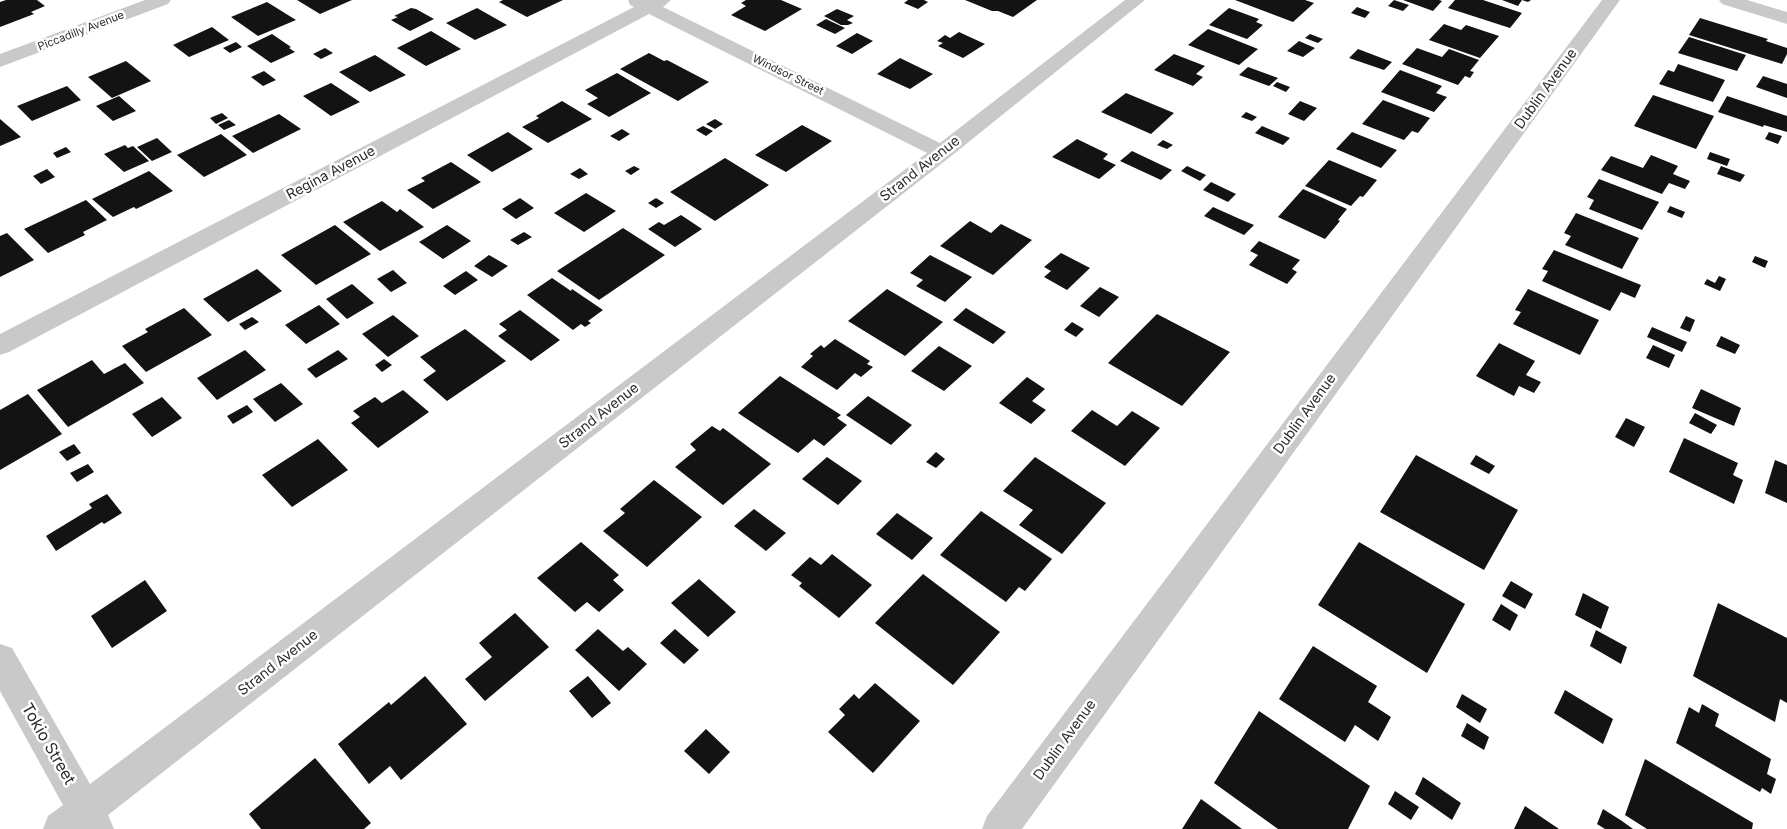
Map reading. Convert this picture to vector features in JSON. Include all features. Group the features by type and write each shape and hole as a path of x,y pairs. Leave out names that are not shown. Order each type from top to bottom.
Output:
{"street":[{"name":"Piccadilly Avenue","path":"0,61 162,0"},
{"name":"Strand Avenue","path":"81,823 1136,0"},
{"name":"Dublin Avenue","path":"1000,829 1611,0"},
{"path":"1728,0 1787,18"},
{"name":"Windsor Street","path":"648,2 942,152"},
{"name":"Regina Avenue","path":"0,345 648,2"},
{"name":"Tokio Street","path":"0,659 81,823"}],"building":[{"path":"6,0 37,0 45,6 31,12 34,14 0,27 0,2"},
{"path":"297,0 352,0 320,14"},
{"path":"503,0 563,0 527,17 499,2"},
{"path":"746,0 781,0 802,9 765,31 731,15 746,6 741,3"},
{"path":"908,0 924,0 928,2 918,9 904,3"},
{"path":"965,0 1037,0 1013,17"},
{"path":"1235,0 1305,0 1314,3 1293,22"},
{"path":"1394,0 1409,5 1403,11 1388,6"},
{"path":"1403,0 1439,0 1442,1 1433,11"},
{"path":"1455,0 1483,0 1522,13 1510,28 1448,8"},
{"path":"1502,0 1522,0 1518,6"},
{"path":"267,2 296,20 258,36 231,17"},
{"path":"1357,7 1370,12 1365,18 1351,13"},
{"path":"411,8 434,19 410,31 391,20 398,17 394,16"},
{"path":"477,8 507,25 475,40 446,23"},
{"path":"1229,8 1259,19 1256,22 1263,25 1247,39 1209,25"},
{"path":"837,9 854,16 847,20 853,23 841,25 824,16"},
{"path":"1700,18 1768,39 1766,41 1787,48 1787,54 1782,64 1689,35"},
{"path":"826,19 845,28 835,34 816,25"},
{"path":"1444,24 1461,30 1466,25 1499,36 1480,58 1429,40"},
{"path":"212,27 229,40 189,57 173,45"},
{"path":"1208,29 1258,49 1239,65 1188,45"},
{"path":"431,31 461,49 426,66 397,48"},
{"path":"959,32 985,44 963,58 938,46 943,43 937,41 945,35 950,38"},
{"path":"857,33 873,41 852,54 836,46"},
{"path":"272,34 295,52 271,63 247,46"},
{"path":"1310,34 1323,39 1318,43 1305,38"},
{"path":"1689,37 1746,55 1737,71 1678,53"},
{"path":"1299,41 1315,48 1303,57 1287,51"},
{"path":"236,42 242,47 230,53 223,48"},
{"path":"325,48 333,53 321,59 313,54"},
{"path":"1417,48 1442,57 1449,49 1479,60 1470,71 1474,72 1470,78 1465,76 1458,85 1402,64"},
{"path":"1358,49 1392,62 1384,70 1349,58"},
{"path":"649,53 664,61 667,60 709,82 678,101 620,69"},
{"path":"1174,54 1205,66 1196,74 1203,77 1193,86 1154,70"},
{"path":"375,55 406,75 370,92 339,72"},
{"path":"900,58 933,74 910,89 877,74"},
{"path":"126,61 151,81 112,98 88,77"},
{"path":"1678,64 1725,80 1713,102 1659,84 1668,70 1674,72"},
{"path":"1248,67 1278,78 1269,86 1239,75"},
{"path":"1400,70 1442,86 1436,93 1447,97 1434,112 1381,92"},
{"path":"264,71 276,80 263,86 251,77"},
{"path":"617,73 651,93 609,117 587,104 598,98 585,90"},
{"path":"1763,76 1787,84 1787,98 1756,87"},
{"path":"1277,82 1290,87 1286,92 1273,86"},
{"path":"331,83 360,102 331,116 303,96"},
{"path":"67,86 81,100 32,121 17,106"},
{"path":"1126,93 1174,113 1151,134 1101,112"},
{"path":"1653,95 1714,116 1696,149 1634,126"},
{"path":"119,96 136,111 113,121 96,106"},
{"path":"1727,96 1787,116 1787,132 1764,125 1763,127 1718,112"},
{"path":"1383,100 1430,118 1418,133 1412,131 1404,140 1362,124"},
{"path":"562,101 592,119 548,143 522,127 539,118 536,116"},
{"path":"1300,101 1317,108 1304,121 1288,114"},
{"path":"1246,112 1257,117 1252,121 1241,117"},
{"path":"222,113 228,118 216,124 210,118"},
{"path":"279,114 301,129 253,153 232,136"},
{"path":"0,119 21,137 0,146"},
{"path":"715,119 723,124 715,129 706,124"},
{"path":"229,120 236,125 224,130 218,125"},
{"path":"802,125 832,141 786,172 755,155"},
{"path":"703,126 713,131 706,136 696,130"},
{"path":"1262,126 1290,138 1283,145 1255,133"},
{"path":"622,129 630,134 619,141 610,136"},
{"path":"508,132 533,149 492,172 467,155"},
{"path":"1352,132 1397,150 1381,168 1336,149"},
{"path":"1769,132 1782,136 1778,144 1765,139"},
{"path":"221,134 247,155 204,177 177,155"},
{"path":"157,138 172,152 152,161 137,147"},
{"path":"1077,139 1108,154 1103,159 1116,165 1099,179 1052,157"},
{"path":"1163,140 1173,145 1167,149 1157,145"},
{"path":"125,145 128,148 133,146 149,161 124,172 104,154"},
{"path":"66,147 71,152 57,158 53,153"},
{"path":"1132,151 1172,170 1161,180 1120,161"},
{"path":"1710,152 1730,159 1727,166 1707,159"},
{"path":"1651,155 1678,166 1673,174 1690,181 1685,189 1669,183 1662,194 1601,170 1611,156 1643,168"},
{"path":"725,158 769,185 715,221 670,192"},
{"path":"1329,160 1377,180 1363,197 1360,196 1351,206 1305,186"},
{"path":"451,162 481,182 433,209 407,190 425,181 421,178"},
{"path":"634,166 640,169 631,175 625,171"},
{"path":"1187,166 1206,175 1200,181 1181,171"},
{"path":"1721,166 1745,175 1740,182 1717,174"},
{"path":"580,168 588,174 579,179 570,174"},
{"path":"47,169 55,177 41,184 33,176"},
{"path":"149,171 173,191 136,209 134,207 113,217 92,199"},
{"path":"1599,179 1659,202 1642,230 1589,209 1594,200 1587,197"},
{"path":"1211,182 1236,194 1228,202 1203,190"},
{"path":"1303,189 1347,209 1325,239 1278,217"},
{"path":"586,193 616,211 584,232 554,213"},
{"path":"520,198 534,208 516,219 502,209"},
{"path":"656,198 664,203 656,208 648,203"},
{"path":"86,200 107,220 83,232 85,235 48,253 24,229"},
{"path":"382,201 397,212 400,209 424,227 380,251 343,222"},
{"path":"1670,206 1685,212 1682,218 1667,212"},
{"path":"1213,207 1254,225 1244,235 1204,216"},
{"path":"1576,213 1639,238 1622,269 1565,245 1571,236 1564,233"},
{"path":"681,215 702,229 675,247 648,229 659,222 664,225"},
{"path":"970,221 991,233 1001,224 1032,240 993,275 940,246"},
{"path":"335,225 371,254 316,285 281,255"},
{"path":"447,225 471,241 443,259 419,242"},
{"path":"623,228 665,255 599,300 557,271"},
{"path":"524,232 532,237 518,245 510,240"},
{"path":"7,233 34,260 0,277 0,236"},
{"path":"1259,241 1300,260 1292,269 1297,272 1287,284 1249,265 1258,255 1250,251"},
{"path":"1554,250 1641,285 1635,298 1621,292 1610,311 1542,281 1548,271 1542,269"},
{"path":"1061,253 1090,268 1067,290 1044,277 1051,271 1044,267"},
{"path":"489,255 508,266 492,277 474,266"},
{"path":"930,255 972,277 945,302 916,286 923,280 910,273"},
{"path":"1755,256 1768,261 1765,268 1752,262"},
{"path":"257,269 282,291 228,322 203,299"},
{"path":"393,270 407,283 391,292 377,279"},
{"path":"466,271 478,280 455,295 443,286"},
{"path":"1719,276 1726,279 1720,291 1704,284 1707,279 1715,283"},
{"path":"552,278 603,310 588,321 591,323 585,327 581,324 573,330 527,295"},
{"path":"352,284 374,303 347,319 326,299"},
{"path":"1100,287 1119,297 1099,317 1080,306"},
{"path":"887,289 943,322 905,356 848,321"},
{"path":"1528,289 1599,320 1580,355 1513,324 1521,312 1515,310"},
{"path":"319,305 340,324 306,344 285,325"},
{"path":"184,308 212,335 146,372 122,346 148,332 145,329"},
{"path":"966,308 1006,332 993,344 953,320"},
{"path":"520,310 560,340 531,361 498,336 507,330 499,324"},
{"path":"1157,314 1230,352 1182,406 1108,363"},
{"path":"393,315 419,336 388,357 362,334"},
{"path":"1686,316 1695,320 1690,332 1680,328"},
{"path":"252,317 259,322 245,330 239,324"},
{"path":"1072,322 1084,329 1076,337 1064,330"},
{"path":"1652,327 1687,342 1682,352 1647,337"},
{"path":"465,329 506,361 447,401 423,380 436,371 420,357"},
{"path":"1721,336 1740,345 1735,354 1716,346"},
{"path":"835,339 870,361 867,364 873,367 861,377 855,373 837,390 801,367 813,356 810,354 821,345 824,348"},
{"path":"1499,343 1535,361 1526,375 1541,382 1534,393 1519,386 1514,396 1476,376"},
{"path":"1653,345 1675,355 1669,368 1646,358"},
{"path":"939,346 972,366 944,391 911,371"},
{"path":"245,350 266,370 217,400 197,378"},
{"path":"338,350 348,359 316,378 307,369"},
{"path":"384,359 392,365 382,372 375,365"},
{"path":"92,360 104,374 125,363 144,383 68,427 37,390"},
{"path":"780,376 841,415 837,418 847,425 824,446 814,439 798,453 738,413"},
{"path":"1027,377 1045,389 1032,401 1046,410 1031,424 999,403"},
{"path":"281,383 303,404 275,422 253,399"},
{"path":"1701,389 1741,408 1734,426 1692,408"},
{"path":"403,390 429,412 378,448 351,423 360,417 353,411 375,397 382,403"},
{"path":"28,394 62,434 0,470 0,410"},
{"path":"868,396 912,425 891,445 846,415"},
{"path":"162,397 182,418 152,437 132,414"},
{"path":"247,405 253,412 233,424 227,416"},
{"path":"1092,410 1117,426 1132,411 1160,428 1125,466 1071,431"},
{"path":"1695,413 1717,425 1711,434 1689,423"},
{"path":"1626,418 1645,427 1634,447 1615,437"},
{"path":"712,426 720,431 723,428 771,464 723,505 675,467 696,450 690,444"},
{"path":"1684,438 1738,463 1733,475 1743,480 1734,504 1669,472"},
{"path":"318,439 348,470 292,507 262,475"},
{"path":"74,444 81,453 67,461 59,452"},
{"path":"936,452 945,459 936,468 926,462"},
{"path":"1416,455 1518,510 1484,570 1380,512"},
{"path":"1476,455 1495,466 1489,474 1470,464"},
{"path":"827,457 862,481 838,505 802,479"},
{"path":"1035,457 1106,503 1062,554 1019,525 1033,510 1003,491"},
{"path":"1775,460 1787,465 1787,503 1765,493"},
{"path":"88,464 94,472 77,482 70,473"},
{"path":"654,480 702,517 647,567 603,531 625,513 620,509"},
{"path":"107,494 122,513 104,524 102,522 56,551 46,536 92,508 89,504"},
{"path":"754,509 786,533 766,551 734,526"},
{"path":"981,511 1052,559 1025,591 1019,587 1006,602 940,555"},
{"path":"897,513 933,538 912,560 876,534"},
{"path":"581,542 619,575 613,580 624,590 599,612 587,602 575,612 537,578"},
{"path":"1359,542 1465,604 1427,673 1318,605"},
{"path":"832,554 872,585 839,618 799,586 802,583 791,575 810,557 821,565"},
{"path":"923,574 1000,632 953,685 875,623"},
{"path":"699,579 736,612 708,637 671,603"},
{"path":"145,580 167,611 112,648 91,616"},
{"path":"1511,581 1533,594 1525,609 1502,596"},
{"path":"1583,593 1609,607 1601,629 1575,615"},
{"path":"1718,603 1787,638 1787,703 1780,699 1775,722 1693,676"},
{"path":"1501,604 1518,615 1510,631 1492,620"},
{"path":"515,613 549,647 485,701 465,679 492,657 479,643"},
{"path":"598,629 623,651 628,647 647,664 619,691 575,650"},
{"path":"675,629 699,650 684,664 660,643"},
{"path":"1596,630 1627,647 1621,664 1590,646"},
{"path":"1313,646 1377,686 1368,702 1391,717 1378,741 1355,725 1345,742 1279,699"},
{"path":"425,676 467,724 401,780 390,766 369,784 338,744 389,702 391,705"},
{"path":"588,676 611,703 592,718 569,691"},
{"path":"875,683 920,721 873,773 828,732 845,715 839,709 854,694 859,699"},
{"path":"1565,690 1613,719 1603,744 1554,713"},
{"path":"1462,694 1487,709 1480,723 1456,707"},
{"path":"1702,704 1719,714 1715,726 1771,759 1767,774 1776,779 1771,794 1762,788 1760,792 1676,743 1689,707 1699,713"},
{"path":"1259,711 1370,786 1348,829 1278,829 1214,783"},
{"path":"1467,723 1489,737 1484,750 1461,736"},
{"path":"706,729 730,752 709,774 684,751"},
{"path":"315,758 371,823 364,829 261,829 249,814"},
{"path":"1645,759 1753,823 1752,829 1647,829 1625,815"},
{"path":"1423,777 1461,803 1452,820 1415,794"},
{"path":"1395,791 1419,807 1411,820 1388,804"},
{"path":"1201,799 1242,829 1182,829"},
{"path":"1525,806 1559,829 1514,829"},
{"path":"1603,809 1633,829 1605,829 1597,824"}]}
